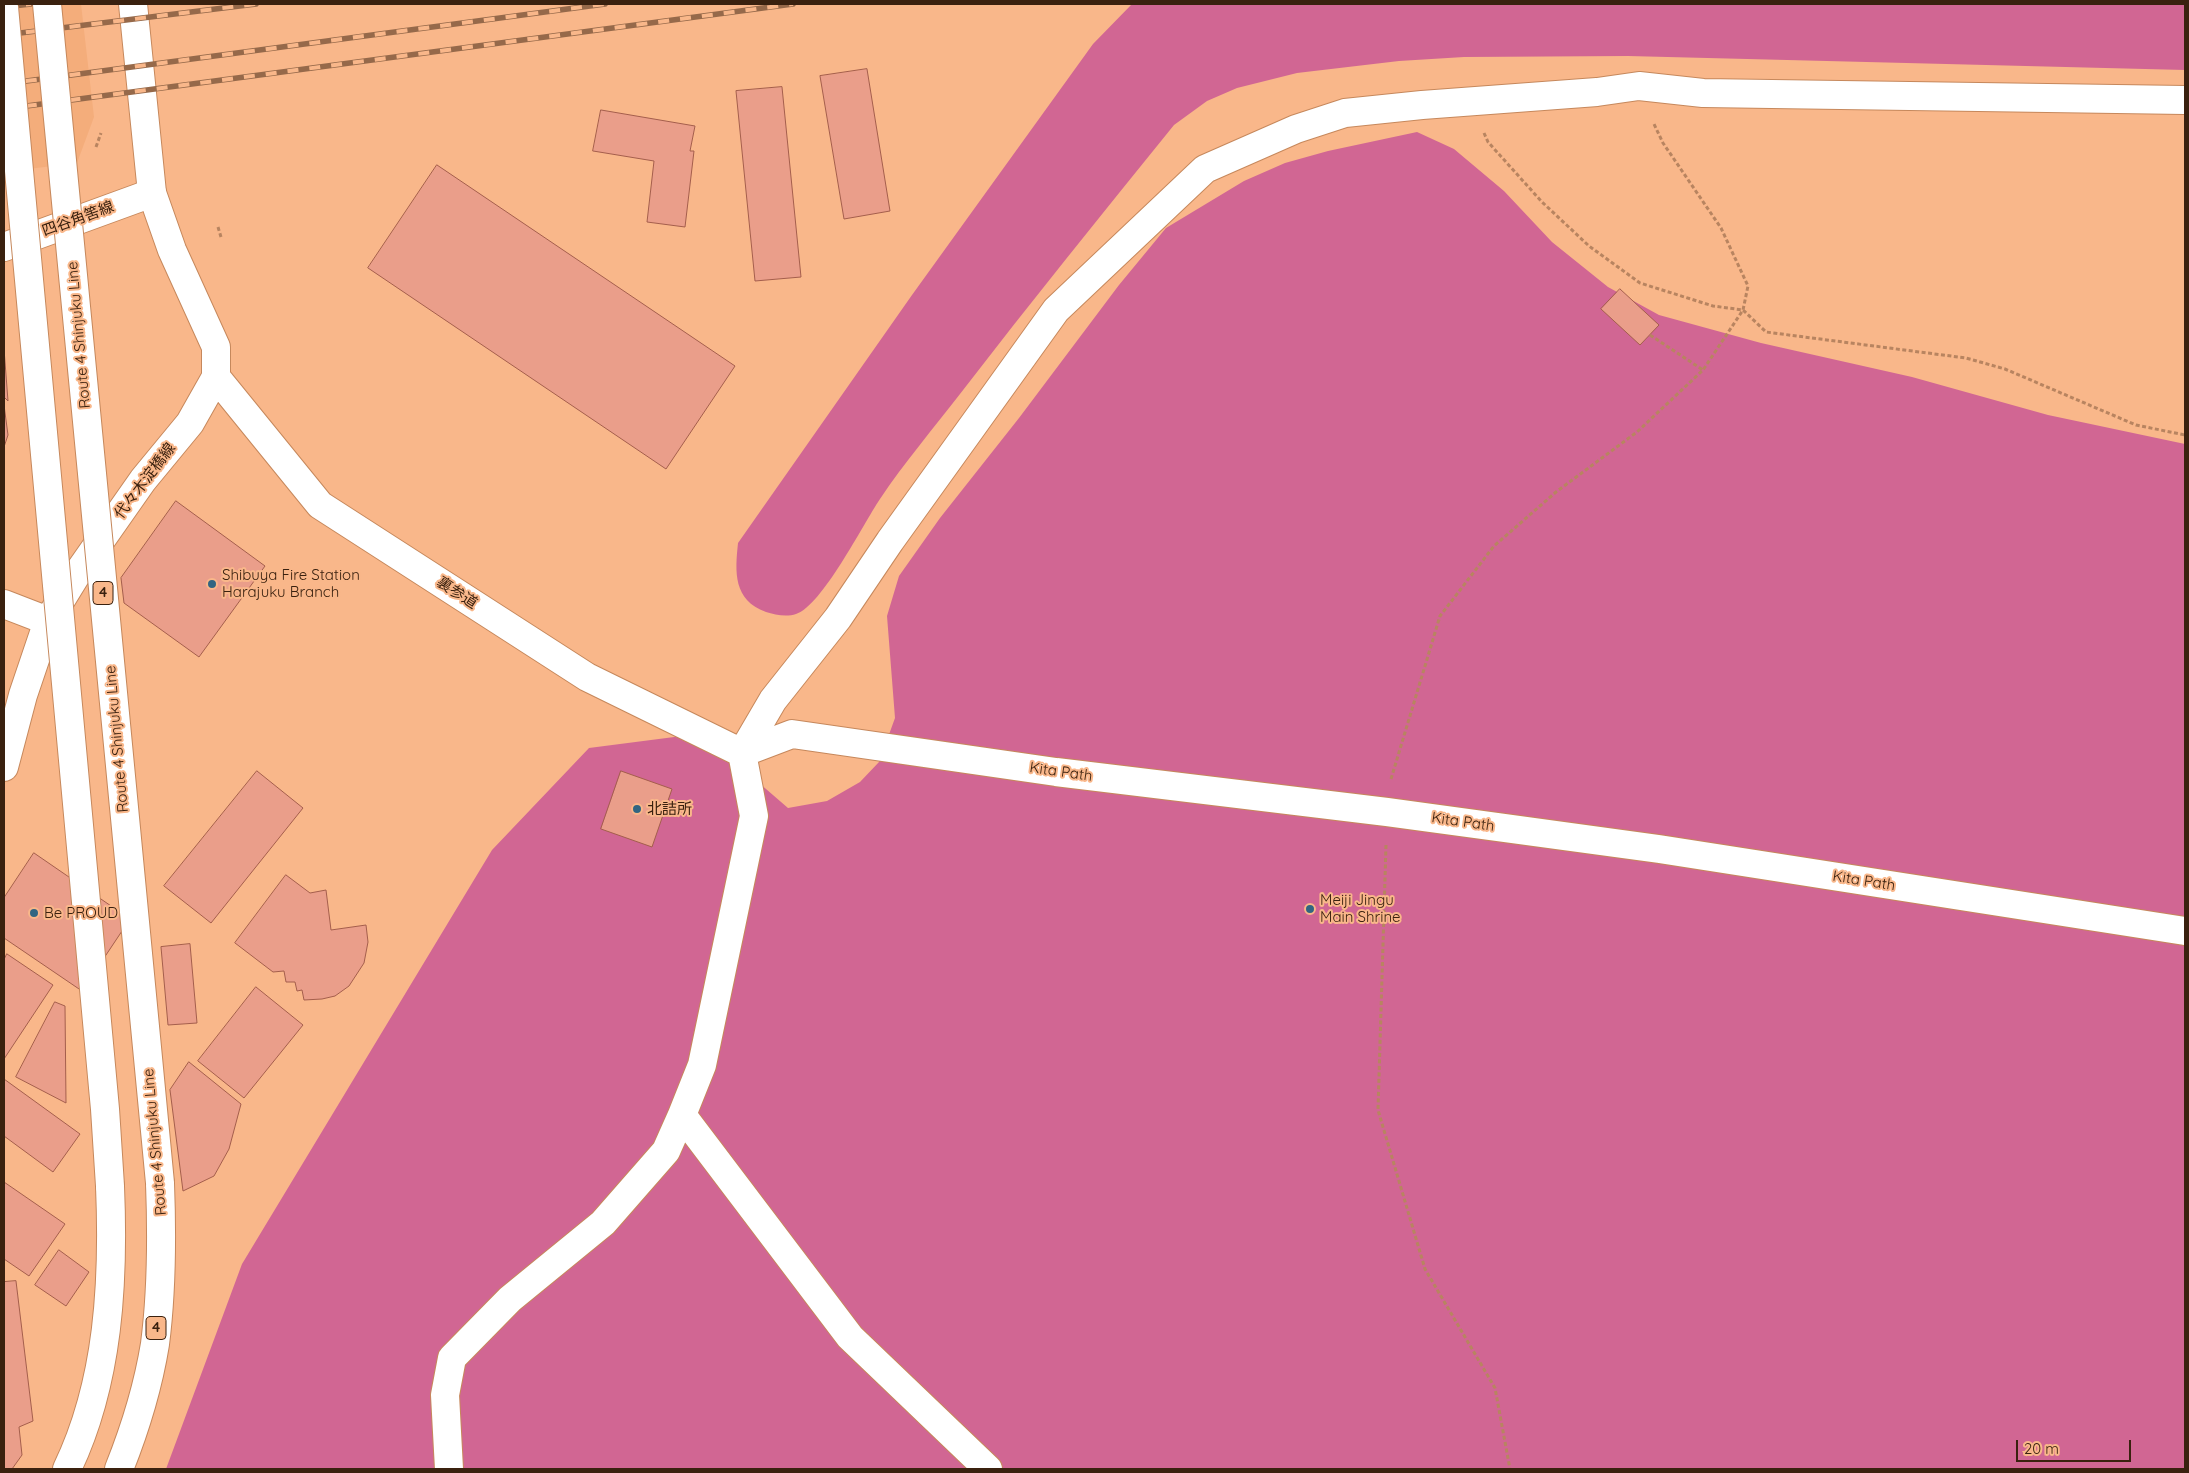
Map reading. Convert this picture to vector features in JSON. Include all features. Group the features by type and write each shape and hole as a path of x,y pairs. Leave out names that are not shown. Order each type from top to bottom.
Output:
{"main road":[{"name":"Route 4 Shinjuku Line","path":"47,4 160,1183 162,1234 159,1298 154,1344 146,1388 134,1429 119,1469"},
{"name":"代々木淀橋線","path":"4,766 23,695 48,621 75,578 143,480 190,423 216,377 216,347 172,250 152,193 132,4"},
{"path":"4,7 104,1099 110,1186 111,1273 102,1355 83,1428 66,1469"},
{"path":"449,1469 445,1395 452,1358 510,1299 603,1223 666,1151 682,1115 702,1065 754,816 742,753 773,700 838,618 895,533 1056,310 1205,169 1296,129 1345,113 1597,92 1639,86 1703,93 2185,100"},
{"name":"四谷角筈線","path":"4,246 152,193"},
{"name":"裏参道","path":"216,377 320,505 588,677 742,753"},
{"path":"4,604 48,621"},
{"name":"Kita Path","path":"742,753 792,734 1056,772 1387,812 1659,849 2185,931"},
{"path":"682,1115 850,1337 988,1469"}],"path":[{"path":"1510,1469 1495,1388 1425,1269 1378,1110 1387,812 1391,781 1440,616 1494,546 1556,492 1637,432 1703,370 1743,310 1748,286 1721,228 1662,143 1639,86"},
{"path":"1471,102 1488,142 1542,202 1589,246 1640,283 1713,306 1743,310 1766,332 1966,358 2005,369 2136,425 2185,435"},
{"path":"218,226 221,237"},
{"path":"1650,335 1703,370"}],"shaded area":[{"path":"4,4 81,4 94,117 77,163 4,172"},
{"path":"1132,4 2185,4 2185,70 1628,56 1464,57 1399,61 1297,73 1237,88 1207,101 1174,125 1039,292 909,459 880,499 830,581 818,596 806,608 792,615 773,614 755,607 747,600 738,584 736,564 738,543 912,295 1093,44"},
{"name":"Meiji Jingu Main Shrine","path":"1417,132 1454,149 1504,191 1552,242 1608,287 1659,315 1761,343 1912,377 2048,415 2185,444 2185,1469 166,1469 242,1264 492,850 589,748 682,736 744,770 788,808 827,801 860,782 879,762 895,718 887,616 899,576 940,518 1019,418 1119,285 1166,228 1244,181 1285,163 1328,151"}],"building":[{"path":"867,69 890,211 844,219 820,76"},
{"path":"782,87 801,277 755,281 736,91"},
{"path":"601,110 695,126 690,151 694,151 685,227 647,222 654,161 593,151"},
{"path":"437,165 735,366 666,469 368,268"},
{"path":"1620,289 1659,325 1640,345 1601,309"},
{"path":"4,349 8,401 4,397"},
{"path":"4,405 8,435 4,447"},
{"path":"176,501 265,566 199,657 124,603 121,578"},
{"path":"257,771 303,808 211,923 164,886"},
{"name":"北詰所","path":"621,771 672,789 652,847 601,829"},
{"path":"34,853 130,919 82,991 4,938 4,898"},
{"path":"286,875 310,893 326,890 331,930 366,925 368,942 364,963 349,986 335,996 304,1000 302,990 297,991 295,982 286,982 284,971 273,972 235,943"},
{"path":"190,944 197,1023 168,1025 161,947"},
{"path":"7,954 53,985 4,1059 4,960"},
{"path":"256,987 303,1025 244,1098 198,1061"},
{"path":"55,1002 65,1006 66,1103 16,1077"},
{"path":"189,1062 241,1104 229,1149 214,1176 183,1191 170,1090"},
{"path":"4,1079 80,1134 53,1172 4,1136"},
{"path":"4,1182 65,1224 29,1276 4,1259"},
{"path":"59,1250 89,1272 66,1306 35,1285"},
{"path":"16,1281 33,1421 19,1427 22,1455 12,1469 4,1469 4,1282"}],"railway":[{"path":"4,7 31,4"},
{"path":"4,35 256,4"},
{"path":"4,84 605,4"},
{"path":"4,109 793,4"}],"place":[{"name":"Shibuya Fire Station Harajuku Branch","path":"212,584"},
{"name":"北詰所","path":"637,809"},
{"name":"Meiji Jingu Main Shrine","path":"1310,909"},
{"name":"Be PROUD","path":"34,913"}]}
